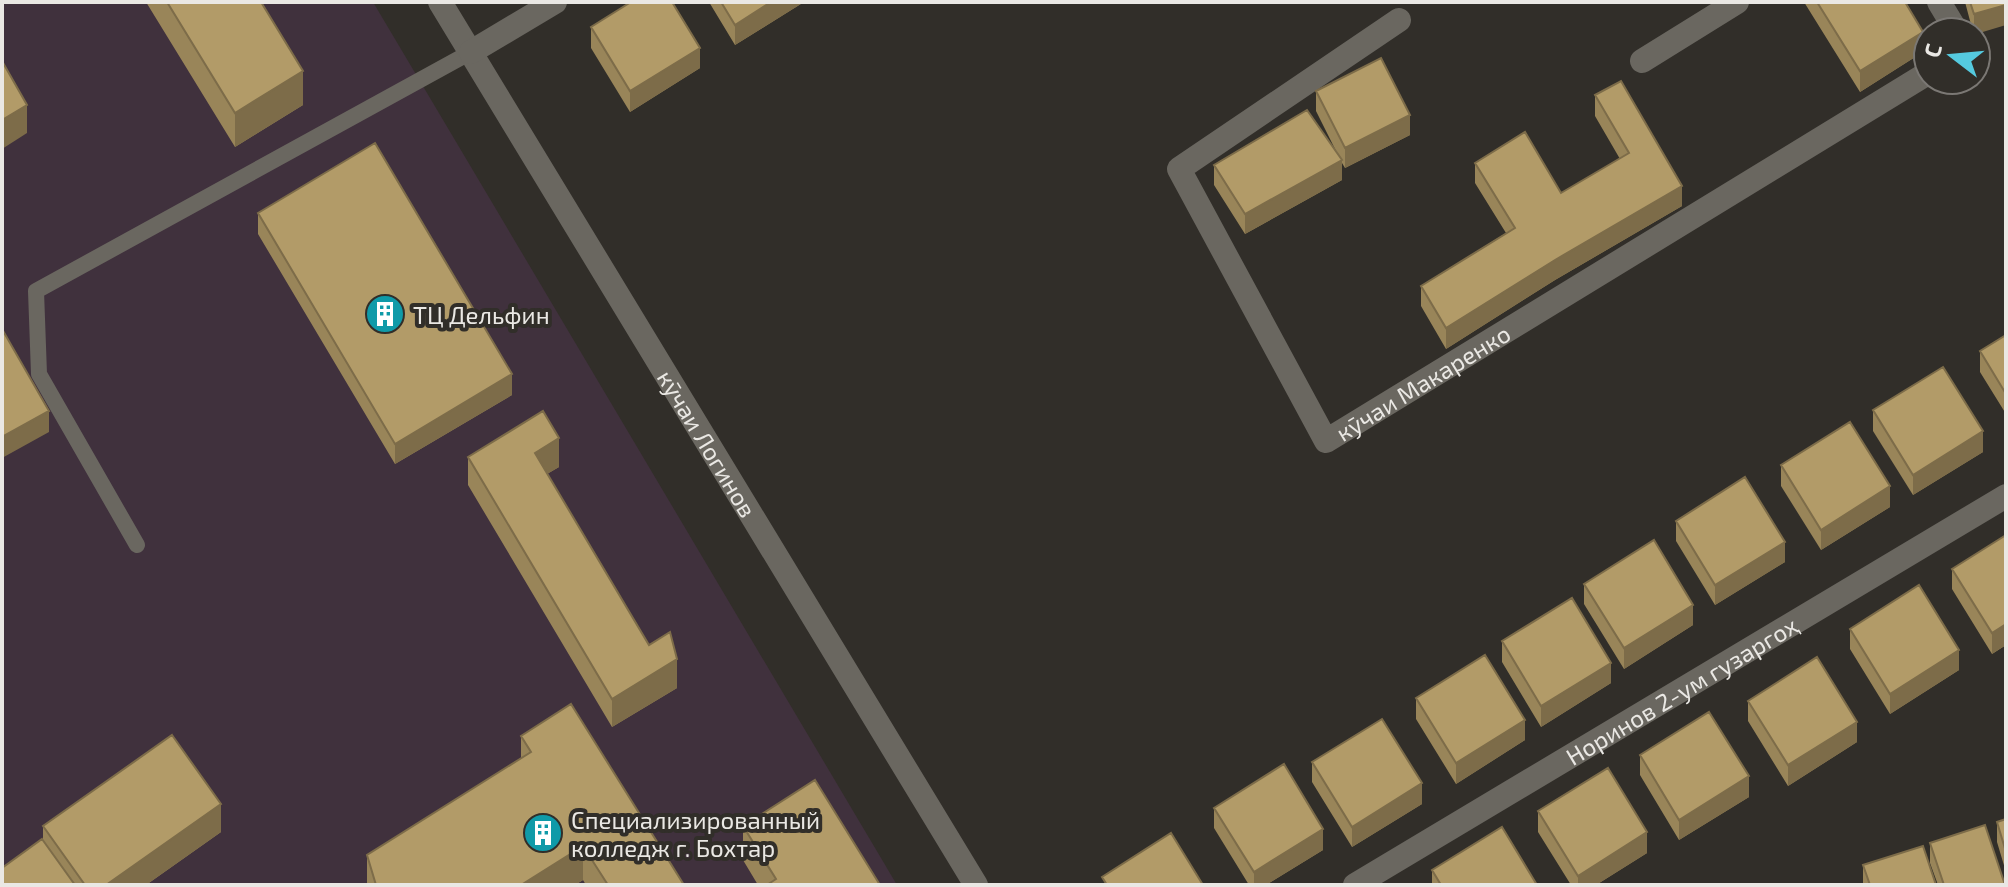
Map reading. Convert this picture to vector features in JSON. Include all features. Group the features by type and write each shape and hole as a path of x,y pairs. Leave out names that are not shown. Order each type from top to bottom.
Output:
{"street":[{"name":"кӯчаи Логинов","path":"440,2 976,885"},
{"path":"471,52 555,2"},
{"path":"1642,61 1737,2"},
{"name":"кӯчаи Макаренко","path":"1399,20 1179,169 1326,441 1912,83"},
{"name":"Норинов 2-ум гузаргоҳ","path":"1355,885 2006,496"}],"lane":[{"path":"137,545 39,374 36,291 471,52"}],"shaded area":[{"path":"2,2 373,2 897,885 2,885"}],"building":[{"path":"167,2 261,2 303,71 235,113"},
{"path":"631,2 672,2 700,48 630,91 591,27"},
{"path":"721,2 771,2 735,25"},
{"path":"1817,2 1905,2 1913,16 1912,39 1860,71"},
{"path":"1970,2 2006,2 2006,5 1974,14"},
{"path":"1381,58 1410,115 1345,148 1316,91"},
{"path":"2,61 27,105 2,120"},
{"path":"1621,81 1682,186 1446,328 1421,286 1515,228 1475,163 1525,132 1561,193 1629,153 1595,95"},
{"path":"1307,110 1342,160 1245,214 1214,165"},
{"name":"ТЦ Дельфин","path":"375,143 512,374 395,444 258,213"},
{"path":"2,329 49,411 2,437"},
{"path":"2006,335 2006,394 1980,351"},
{"path":"1943,367 1983,431 1913,475 1873,410"},
{"path":"543,411 559,438 535,453 649,645 670,632 677,659 612,699 468,457"},
{"path":"1850,422 1890,486 1821,530 1781,465"},
{"path":"1745,477 1785,542 1715,585 1676,521"},
{"path":"2006,535 2006,624 1992,633 1952,569"},
{"path":"1654,540 1693,605 1624,648 1584,584"},
{"path":"1919,585 1959,650 1890,694 1850,629"},
{"path":"1572,598 1611,663 1541,706 1502,641"},
{"path":"1485,655 1525,720 1456,763 1416,698"},
{"path":"1817,657 1857,722 1788,765 1748,701"},
{"name":"Специализированный колледж г. Бохтар","path":"571,704 684,885 608,885 583,846 521,885 376,885 367,855 531,752 521,736"},
{"path":"1709,712 1749,776 1679,820 1640,755"},
{"path":"1382,719 1422,783 1352,827 1312,762"},
{"path":"172,735 221,804 106,885 85,885 43,826"},
{"path":"1284,764 1323,829 1254,872 1214,808"},
{"path":"1608,768 1647,832 1578,876 1538,811"},
{"path":"815,780 880,885 767,885 776,879 743,826"},
{"path":"2006,819 2006,852 1997,822"},
{"path":"1985,825 2005,885 1944,885 1930,843"},
{"path":"1502,827 1537,885 1441,885 1432,870"},
{"path":"1171,833 1203,885 1107,885 1102,877"},
{"path":"42,839 75,885 2,885 2,868"},
{"path":"1923,846 1936,885 1870,885 1863,865"}],"place":[{"name":"ТЦ Дельфин","path":"385,314"},
{"name":"Специализированный колледж г. Бохтар","path":"543,833"}]}
